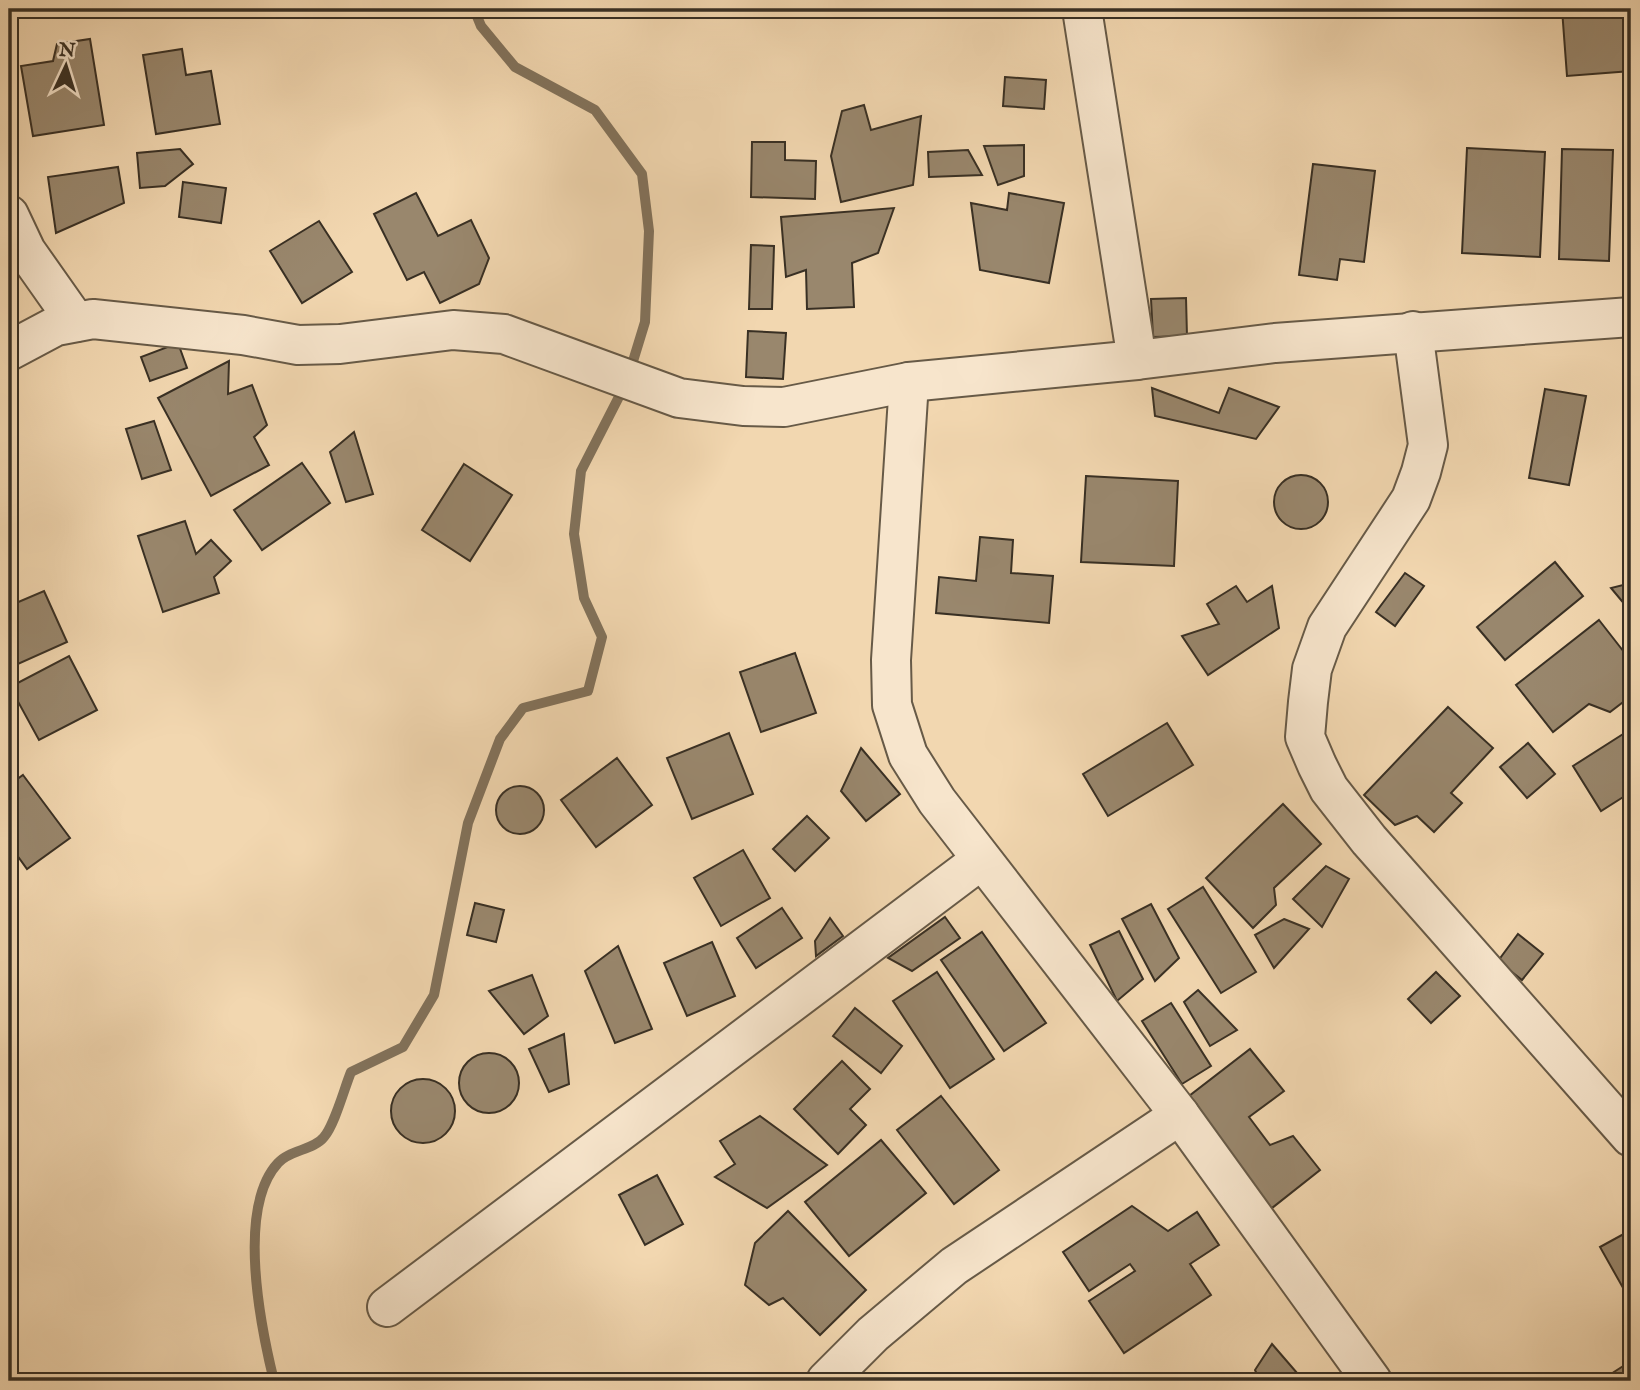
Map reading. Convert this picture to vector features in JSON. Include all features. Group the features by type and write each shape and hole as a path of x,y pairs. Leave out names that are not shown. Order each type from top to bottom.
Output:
{"street":[{"path":"1083,9 1137,360"},
{"path":"9,215 26,251 76,322"},
{"path":"9,351 56,326 93,319 118,320 298,345 340,344 453,330 504,334 679,398 743,407 784,407 909,382 1137,360 1275,343 1631,317"},
{"path":"1413,331 1428,445 1421,472 1410,499 1327,627 1312,669 1306,737 1329,789 1369,840 1497,981 1631,1137"},
{"path":"909,382 891,660 892,705 908,755 937,801 981,860 1180,1115 1372,1381"},
{"path":"387,1307 981,860"},
{"path":"826,1381 873,1334 954,1266 1180,1115"}],"building":[{"path":"1562,9 1631,9 1631,71 1567,76"},
{"path":"90,39 104,125 33,136 21,66 53,61 57,44"},
{"path":"182,49 186,75 211,71 220,124 156,134 143,55"},
{"path":"1005,77 1046,80 1044,109 1003,106"},
{"path":"864,105 871,130 921,116 913,185 841,202 831,156 842,111"},
{"path":"752,142 785,142 785,160 816,161 815,199 751,197"},
{"path":"1024,145 1024,176 998,185 984,146"},
{"path":"1467,148 1545,152 1540,257 1462,253"},
{"path":"180,149 193,164 165,186 140,188 137,153"},
{"path":"1562,149 1613,150 1609,261 1559,259"},
{"path":"968,150 982,175 929,177 928,152"},
{"path":"1313,164 1375,171 1364,262 1340,259 1337,280 1299,275"},
{"path":"118,167 124,203 56,233 48,177"},
{"path":"183,182 226,188 221,223 179,217"},
{"path":"416,193 438,236 471,220 489,258 479,284 440,303 424,272 407,280 374,214"},
{"path":"1009,193 1064,203 1049,283 980,270 971,203 1007,210"},
{"path":"894,208 878,253 852,263 854,307 807,309 806,270 786,277 781,217"},
{"path":"319,221 352,272 302,303 270,251"},
{"path":"751,245 774,246 772,309 749,309"},
{"path":"1186,298 1187,336 1153,337 1151,299"},
{"path":"748,331 786,333 783,379 746,377"},
{"path":"178,343 187,368 150,381 141,357"},
{"path":"229,361 228,394 252,385 267,425 254,437 269,465 211,496 158,398"},
{"path":"1152,388 1219,413 1229,388 1279,407 1256,439 1155,416"},
{"path":"1545,389 1586,396 1569,485 1529,478"},
{"path":"154,421 171,470 142,479 126,429"},
{"path":"354,432 373,494 346,502 330,452"},
{"path":"302,463 330,503 262,550 234,510"},
{"path":"464,464 512,495 470,561 422,530"},
{"path":"1301,475 1320,483 1328,502 1320,521 1301,529 1282,521 1274,502 1282,483"},
{"path":"1086,476 1178,481 1174,566 1081,562"},
{"path":"185,521 196,554 211,540 231,561 214,577 219,593 163,612 138,536"},
{"path":"980,537 1013,540 1011,573 1053,576 1049,623 936,613 939,577 976,581"},
{"path":"1555,562 1583,596 1505,660 1477,627"},
{"path":"1405,573 1424,586 1395,626 1376,612"},
{"path":"1631,583 1631,612 1611,588"},
{"path":"1236,586 1247,602 1272,586 1279,628 1208,675 1182,636 1219,624 1207,604"},
{"path":"44,591 67,642 9,668 9,606"},
{"path":"1599,620 1631,661 1631,696 1610,712 1589,704 1553,732 1516,685"},
{"path":"795,653 816,713 761,732 740,672"},
{"path":"69,656 97,710 39,740 10,687"},
{"path":"1448,707 1493,748 1451,793 1462,803 1434,832 1417,816 1395,825 1364,795"},
{"path":"1167,723 1193,765 1108,816 1083,774"},
{"path":"1631,729 1631,798 1628,794 1601,811 1573,766"},
{"path":"729,733 753,794 692,819 667,758"},
{"path":"1528,743 1555,774 1527,798 1500,767"},
{"path":"861,748 900,794 866,821 841,791"},
{"path":"617,758 652,805 596,847 561,800"},
{"path":"23,775 70,838 27,869 9,844 9,785"},
{"path":"520,786 537,793 544,810 537,827 520,834 503,827 496,810 503,793"},
{"path":"1283,804 1321,844 1274,888 1276,905 1253,928 1206,878"},
{"path":"807,816 829,838 795,871 773,849"},
{"path":"743,850 770,898 721,926 694,878"},
{"path":"1326,866 1349,879 1322,927 1293,899"},
{"path":"1203,887 1256,972 1221,993 1168,909"},
{"path":"475,903 504,910 496,942 467,935"},
{"path":"1151,904 1179,958 1155,981 1122,919"},
{"path":"782,908 802,938 756,968 737,938"},
{"path":"945,917 960,938 912,971 888,958"},
{"path":"830,918 843,936 816,956 815,941"},
{"path":"1284,919 1309,929 1274,968 1255,935"},
{"path":"1119,931 1143,979 1117,1001 1090,945"},
{"path":"982,932 1046,1023 1004,1051 941,960"},
{"path":"1518,934 1543,954 1522,980 1498,961"},
{"path":"712,942 735,996 687,1016 664,963"},
{"path":"618,946 652,1029 615,1043 585,971"},
{"path":"937,972 994,1059 950,1088 893,1001"},
{"path":"1436,972 1460,996 1431,1023 1408,999"},
{"path":"532,975 548,1016 524,1034 489,991"},
{"path":"1198,990 1237,1030 1210,1046 1184,1002"},
{"path":"1171,1003 1211,1066 1182,1084 1142,1021"},
{"path":"855,1008 902,1046 881,1073 833,1036"},
{"path":"564,1034 569,1084 549,1092 529,1049"},
{"path":"1250,1049 1284,1091 1249,1117 1270,1145 1293,1136 1320,1170 1267,1212 1180,1103"},
{"path":"489,1053 510,1062 519,1083 510,1104 489,1113 468,1104 459,1083 468,1062"},
{"path":"842,1061 870,1089 850,1109 866,1125 838,1154 794,1109"},
{"path":"423,1079 435,1081 446,1088 453,1099 453,1123 446,1134 435,1141 423,1143 411,1141 400,1134 393,1123 391,1111 393,1099 400,1088 411,1081"},
{"path":"941,1096 999,1170 954,1204 897,1130"},
{"path":"760,1116 827,1165 767,1208 715,1177 735,1164 720,1141"},
{"path":"881,1140 926,1193 849,1256 805,1202"},
{"path":"657,1175 683,1224 645,1245 619,1195"},
{"path":"1132,1206 1168,1231 1197,1212 1219,1245 1190,1264 1211,1295 1124,1353 1089,1301 1135,1271 1130,1264 1089,1291 1063,1252"},
{"path":"788,1211 866,1290 820,1335 783,1298 769,1305 745,1285 755,1243"},
{"path":"1631,1230 1631,1302 1600,1247"},
{"path":"1272,1344 1304,1381 1260,1381 1255,1370"},
{"path":"1631,1361 1631,1381 1600,1381"}],"waterway":[{"path":"474,9 481,26 515,67 595,110 642,174 649,231 645,322 630,371"},
{"path":"274,1381 263,1331 255,1269 258,1209 265,1183 278,1163 288,1155 314,1145 324,1137 336,1115 351,1072 403,1047 434,995 468,823 500,739 523,708 588,691 602,637 584,598 574,534 581,471 625,385"}]}
